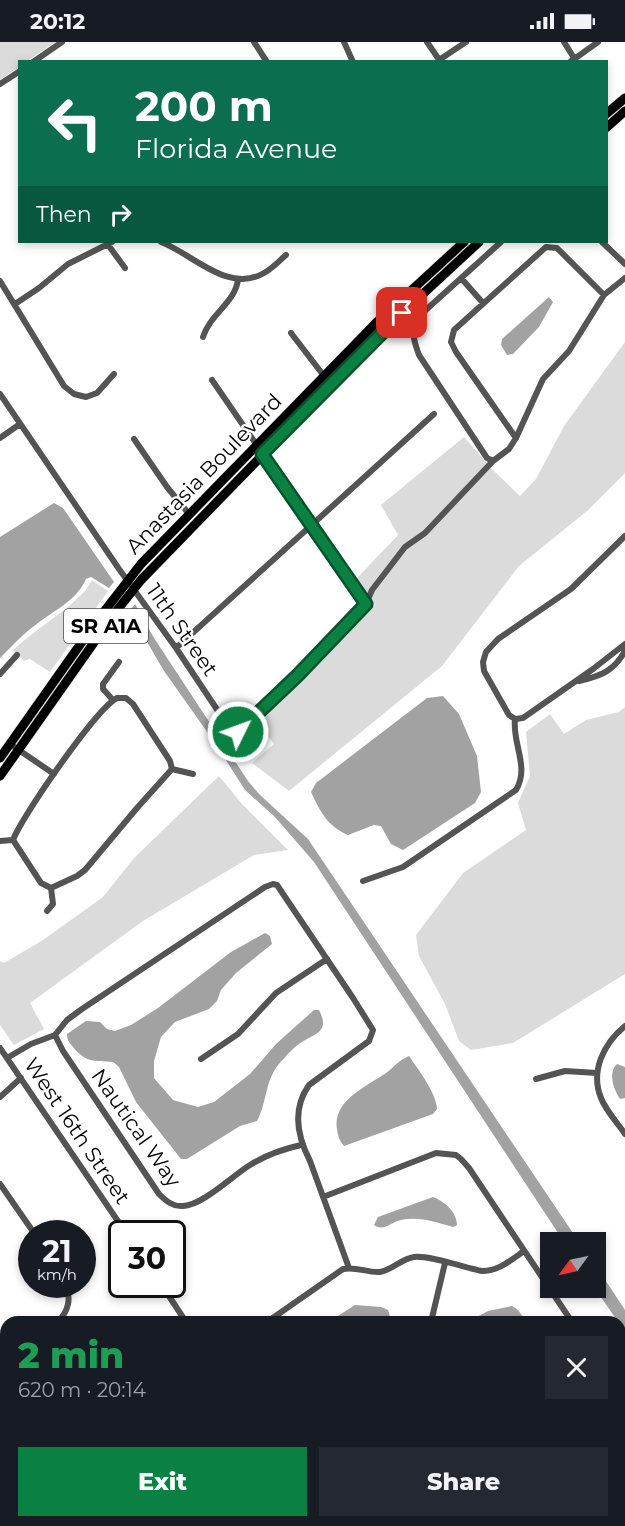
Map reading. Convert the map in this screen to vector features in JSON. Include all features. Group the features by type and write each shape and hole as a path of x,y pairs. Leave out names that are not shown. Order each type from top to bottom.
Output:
{"main road":[{"path":"608,112 625,98"},
{"path":"608,126 625,111"},
{"name":"Anastasia Boulevard","path":"131,585 189,514 419,281 463,243"},
{"name":"Anastasia Boulevard","path":"0,776 14,747 96,622 385,329 478,243"},
{"name":"Anastasia Boulevard","path":"0,758 14,747"}],"street":[{"path":"36,60 62,42"},
{"path":"254,42 266,60"},
{"path":"344,42 352,60"},
{"path":"427,42 438,60"},
{"path":"440,60 466,42"},
{"path":"564,42 572,60 598,42"},
{"path":"0,84 18,72"},
{"path":"15,304 68,264 107,243"},
{"path":"110,243 125,268"},
{"path":"163,243 212,271 238,279 252,278 265,273 286,255"},
{"path":"493,461 487,458 419,355 413,338 413,326 418,317 500,243"},
{"path":"603,243 625,264"},
{"path":"516,438 451,342 454,330 546,247 557,248 604,295"},
{"path":"461,278 483,303"},
{"path":"366,604 372,590 405,547 425,533 493,461 509,449 543,379 569,351 604,295 625,278"},
{"path":"203,336 210,320 234,292 238,279"},
{"path":"0,280 68,390 86,397 97,393 114,374"},
{"path":"291,333 324,376"},
{"path":"212,380 366,604"},
{"name":"11th Street","path":"0,394 232,732 237,732 250,722 366,604"},
{"path":"176,648 434,414"},
{"path":"509,425 522,423"},
{"path":"0,438 21,424"},
{"path":"134,439 189,514"},
{"path":"625,536 571,589 498,639 486,652 483,662 484,671 509,715 515,719 523,718 625,645"},
{"path":"576,682 608,672 615,667 625,651"},
{"path":"0,674 17,655"},
{"path":"113,700 103,688 103,684 119,662"},
{"path":"13,840 27,813 54,774 113,700 126,698 133,704 170,761 172,769"},
{"path":"363,882 403,867 516,790 521,781 522,770 514,730 515,719"},
{"path":"14,747 54,774"},
{"path":"172,769 193,774"},
{"path":"51,888 85,870 172,769"},
{"path":"13,840 41,883 51,888"},
{"path":"0,841 13,840"},
{"path":"7,1058 31,1044 55,1035 67,1020 82,1009 236,906 273,884 282,890 372,1026 372,1036 369,1041 315,1079 302,1095 297,1115 302,1144 349,1268"},
{"path":"47,911 53,903 51,888"},
{"path":"201,1059 238,1034 276,993 327,959"},
{"path":"625,1026 614,1035 606,1047 597,1073 597,1088 601,1099 625,1134"},
{"name":"Nautical Way","path":"55,1035 63,1051 159,1194 176,1206 192,1204 251,1164 270,1154 302,1144"},
{"name":"West 16th Street","path":"0,1048 117,1220"},
{"path":"536,1079 565,1071 597,1073"},
{"path":"0,1097 21,1078"},
{"path":"323,1197 425,1156 444,1153 456,1155 469,1168 568,1316"},
{"path":"0,1184 25,1220"},
{"path":"275,1316 337,1272 349,1268 377,1272 390,1269 406,1259 419,1257 489,1271 500,1267 524,1251"},
{"path":"432,1316 445,1263"},
{"path":"62,1316 68,1307 69,1298"},
{"path":"170,1298 182,1316"}],"shaded area":[{"path":"0,42 56,42 29,60 18,60 18,68 0,80"},
{"path":"549,297 553,302 539,327 513,354 507,355 501,345 502,339"},
{"path":"625,342 625,473 587,511 519,566 442,666 289,791 252,763 274,744 259,724 375,605 357,578 398,535 381,505 464,437 520,496 536,479 564,426"},
{"path":"54,503 63,508 114,582 109,588 91,577 86,579 71,599 28,631 0,658 0,537"},
{"path":"92,580 108,591 50,672 30,659 24,661 13,650 76,600"},
{"path":"135,604 154,638 248,781 308,839 572,1232 557,1232 314,862 275,817 245,790 164,671 129,611"},
{"path":"443,696 459,714 477,756 481,792 475,803 403,850 391,844 381,826 374,825 348,835 329,822 311,792 316,783 427,698"},
{"path":"625,707 625,974 513,1043 471,1050 459,1041 445,1004 419,956 416,935 463,873 526,830 518,803 530,776 526,732 550,714 564,734 586,720 619,712"},
{"path":"219,776 242,804 288,850 254,855 143,921 30,1003 44,1029 14,1045 0,1025 0,961 4,963 43,940 103,897 134,858"},
{"path":"265,933 270,936 272,944 236,973 221,990 217,1001 209,1009 175,1022 161,1037 154,1061 154,1078 173,1100 198,1107 214,1102 250,1074 276,1044 314,1010 319,1010 323,1023 322,1028 294,1048 274,1070 257,1121 240,1126 187,1159 181,1159 136,1102 119,1067 113,1062 91,1060 82,1056 69,1042 67,1034 86,1021 100,1022 107,1029 115,1031 131,1025 158,1008 231,952"},
{"path":"409,1056 431,1089 437,1109 433,1114 344,1146 338,1136 337,1119 345,1102"},
{"path":"617,1064 625,1067 625,1098 620,1099 612,1081 614,1067"},
{"path":"433,1197 449,1208 455,1216 457,1225 453,1227 414,1219 401,1220 384,1227 374,1225 378,1217"},
{"path":"606,1281 625,1310 625,1316 614,1316 602,1298 606,1298"},
{"path":"355,1305 381,1307 388,1310 390,1316 338,1316"},
{"path":"512,1306 522,1316 479,1316 488,1311"}],"route":[{"path":"238,732 298,675 366,604 262,454 402,313"}]}
